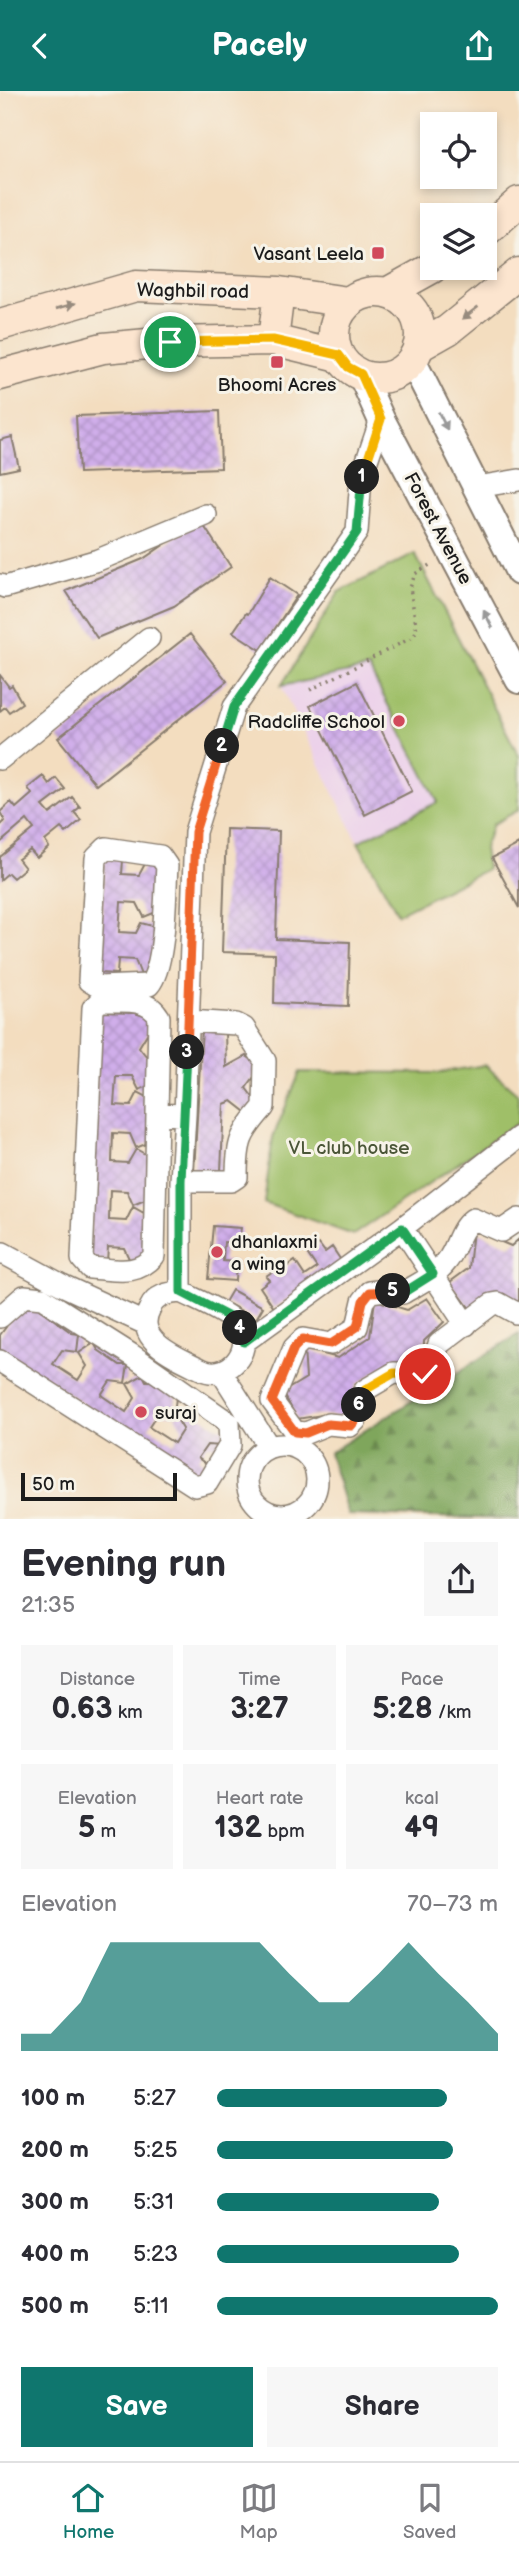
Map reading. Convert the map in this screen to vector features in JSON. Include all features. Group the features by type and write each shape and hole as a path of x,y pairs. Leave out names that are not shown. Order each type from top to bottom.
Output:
{"main road":[{"path":"497,221 519,202"},
{"path":"0,375 103,348 170,342 273,340 350,365 375,378 390,376 402,369 415,353 519,273"},
{"name":"Waghbil road","path":"0,325 136,286 279,292 348,302 373,292 387,293 420,275"},
{"path":"273,340 279,292"},
{"path":"387,293 402,300 417,320 420,333 415,353"},
{"path":"348,302 334,327 334,342 350,365"}],"street":[{"path":"415,353 519,572"},
{"name":"Forest Avenue","path":"350,365 519,680"},
{"path":"181,1292 181,1181 195,832 234,707 357,532 361,478 381,419"},
{"path":"477,487 519,480"},
{"path":"0,585 5,587 98,560 206,515"},
{"path":"0,759 149,638"},
{"path":"106,848 160,856 167,866 160,956 156,977 149,985 99,987 89,981 96,857 106,848"},
{"path":"160,956 191,957"},
{"path":"100,1001 146,1003 159,1017 157,1114 153,1256 146,1265 136,1270 90,1268 82,1259 93,1008 100,1001"},
{"path":"181,1181 231,1181 237,1177 237,1146 250,1123 264,1107 265,1061 244,1028 236,1024 188,1021"},
{"path":"157,1114 185,1115"},
{"path":"244,1342 402,1228 519,1137"},
{"path":"519,1219 500,1231 473,1219 465,1225 447,1261 433,1274 403,1293 386,1290 370,1292 363,1301 357,1327 331,1344 303,1339 294,1348 272,1401 295,1432 306,1433 328,1424 351,1426 356,1420 360,1397 365,1390 394,1373 425,1374 430,1369 439,1344 492,1304 498,1303 516,1313 519,1312"},
{"path":"402,1228 466,1325"},
{"path":"0,1254 3,1253 147,1329 159,1347 209,1373 222,1373 242,1355 244,1342 240,1328 231,1318 181,1292 168,1293 156,1299 148,1310 147,1329 132,1355"},
{"path":"0,1317 24,1296 42,1298 132,1355 229,1423 230,1445 207,1483 195,1486 0,1361"},
{"path":"222,1373 269,1447"},
{"path":"285,1445 300,1450 312,1461 317,1476 315,1492 307,1505 293,1513 277,1517 263,1509 252,1498 247,1484 248,1469 256,1456 269,1447 285,1445"}],"path":[{"path":"310,690 411,638 417,631 410,588 415,574 452,551"}],"shaded area":[{"name":"Radcliffe School","path":"415,554 519,756 519,810 493,824 484,848 487,869 398,914 358,842 281,686 339,592"}],"green space":[{"name":"Radcliffe School","path":"415,554 519,756 519,810 493,824 484,848 487,869 398,914 358,842 438,802 369,668 281,686 339,592"},
{"name":"VL club house","path":"485,1065 519,1095 519,1122 353,1235 264,1203 273,1137 300,1072 437,1073"},
{"path":"519,1334 519,1519 348,1515 329,1453"}],"building":[{"path":"219,411 221,468 79,473 76,416"},
{"path":"12,437 19,468 0,472 0,440"},
{"path":"200,520 231,567 174,606 97,638 66,591 143,559"},
{"path":"270,577 297,595 261,650 233,632 246,613 248,614"},
{"path":"190,634 227,681 96,785 58,738"},
{"path":"0,675 9,687 12,685 22,703 9,712 5,707 0,711"},
{"path":"357,682 412,791 365,815 310,706"},
{"path":"43,776 49,784 56,778 65,789 43,806 50,814 72,797 80,807 74,812 81,820 66,833 61,828 45,841 49,847 37,858 30,850 18,859 25,868 13,878 8,873 0,880 0,857 34,829 27,820 0,843 0,826 5,821 0,812 11,802 16,808 32,794 28,788"},
{"path":"226,829 279,831 276,939 350,942 348,1006 274,1003 275,954 222,952"},
{"path":"519,844 519,908 492,858"},
{"path":"105,859 123,860 122,874 139,875 146,862 162,870 161,910 144,917 137,903 121,902 119,932 136,933 141,923 160,928 158,967 141,975 135,960 118,959 117,974 99,973"},
{"path":"100,1012 134,1013 156,1019 139,1047 154,1066 155,1083 139,1090 132,1076 116,1076 114,1105 131,1106 138,1092 155,1101 153,1141 136,1148 130,1134 113,1133 112,1162 128,1163 136,1149 152,1158 150,1198 133,1205 127,1191 110,1190 109,1220 126,1221 133,1207 149,1216 147,1255 131,1263 124,1248 108,1247 107,1262 89,1261"},
{"path":"202,1028 225,1030 226,1067 246,1056 262,1066 246,1088 261,1108 250,1115 232,1101 224,1104 221,1171 194,1172"},
{"name":"dhanlaxmi a wing","path":"213,1226 241,1228 239,1243 224,1242 223,1261 236,1262 235,1281 208,1279"},
{"path":"473,1230 511,1246 519,1239 519,1308 493,1293 471,1310 450,1282 469,1268"},
{"path":"319,1244 325,1252 332,1247 342,1262 274,1308 260,1287 269,1280 266,1276 284,1264 286,1267 295,1261 305,1276 317,1268 306,1252"},
{"path":"232,1290 263,1307 256,1319 225,1302"},
{"path":"427,1298 444,1322 424,1341 423,1366 388,1364 356,1385 351,1417 322,1415 297,1419 283,1392 306,1378 304,1349 338,1358 370,1337 375,1300 407,1310"},
{"path":"31,1303 72,1333 79,1334 77,1352 62,1350 53,1364 78,1380 87,1366 79,1353 94,1343 98,1350 120,1365 128,1365 125,1383 110,1381 101,1395 126,1412 135,1398 127,1384 143,1375 146,1381 156,1381 176,1397 174,1415 158,1413 149,1427 174,1443 183,1429 175,1416 191,1406 195,1413 217,1427 224,1428 222,1446 207,1445 198,1458 210,1467 200,1481 0,1349 0,1335 12,1314"}],"place":[{"name":"Vasant Leela","path":"378,253"},
{"name":"Bhoomi Acres","path":"277,362"},
{"name":"Radcliffe School","path":"399,721"},
{"name":"dhanlaxmi a wing","path":"217,1252"},
{"name":"suraj","path":"141,1412"}],"route":[{"path":"170,342 273,340 339,355 348,367 361,374 381,419 361,478 357,532 234,707 195,832 181,1181 181,1292 231,1318 240,1328 244,1342 402,1228 433,1274 403,1293 386,1290 370,1292 363,1301 357,1327 331,1344 303,1339 294,1348 272,1401 295,1432 306,1433 328,1424 351,1426 356,1420 360,1397 365,1390 394,1373 425,1374"}]}
